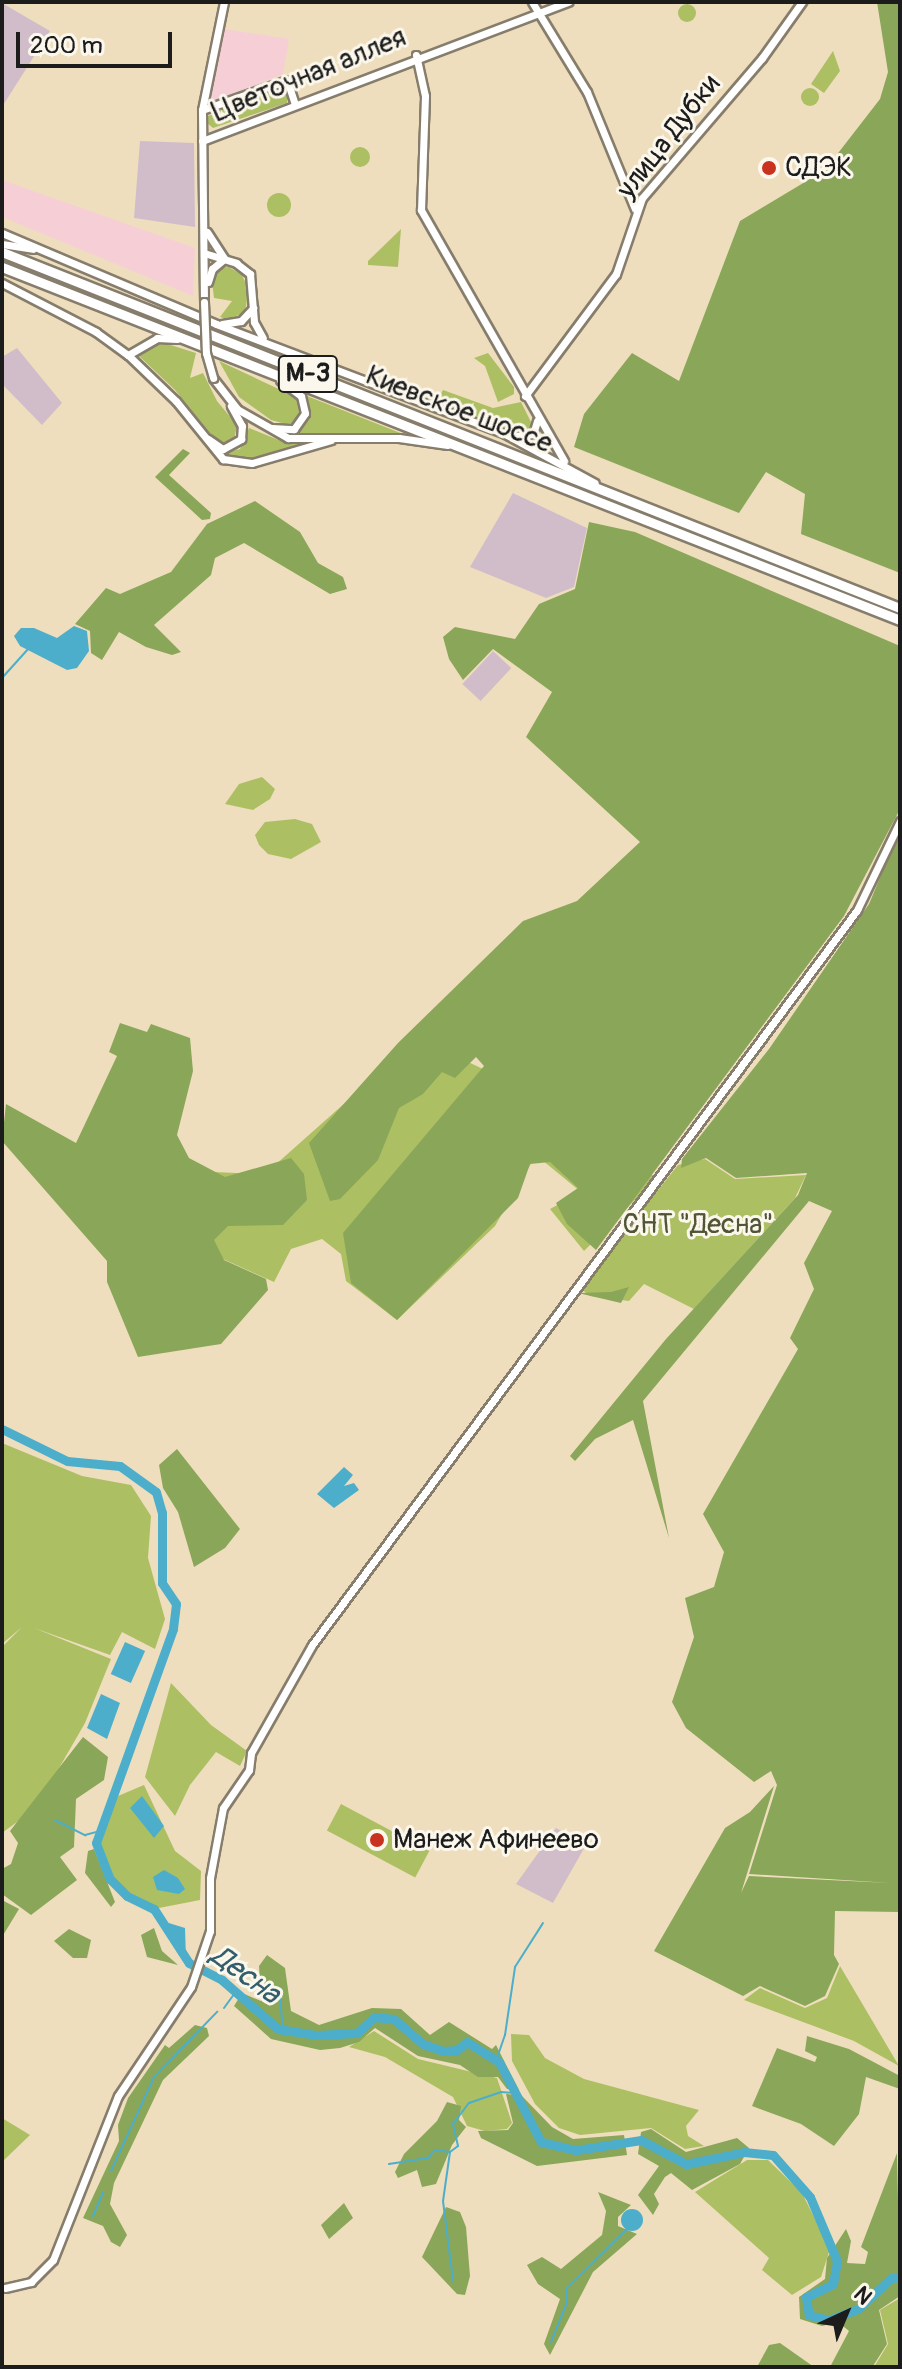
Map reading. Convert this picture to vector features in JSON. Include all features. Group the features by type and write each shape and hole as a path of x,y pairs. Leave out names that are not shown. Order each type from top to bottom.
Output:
{"highway":[{"name":"Киевское шоссе","path":"2,252 900,608"},
{"name":"Киевское шоссе","path":"2,267 900,620"}],"street":[{"path":"2,283 96,332 128,355 220,448 239,442 242,426 213,378 206,353 204,302 202,110 224,2"},
{"path":"532,2 587,92 635,209"},
{"name":"Цветочная аллея","path":"202,141 416,55 568,2"},
{"name":"улица Дубки","path":"525,396 616,274 635,209 762,58 802,2"},
{"path":"416,55 425,96 421,210 498,350 567,466"},
{"path":"202,110 287,80 295,105"},
{"path":"204,222 210,241 224,259"},
{"path":"2,233 216,324 505,434 615,493"},
{"path":"2,244 47,251"},
{"path":"204,253 224,259 252,277 256,328 268,342"},
{"path":"204,302 210,271 224,259"},
{"path":"216,324 239,323 253,308"},
{"path":"128,355 157,338 185,339"},
{"path":"265,427 294,429 306,410 296,391 271,374"},
{"path":"228,400 265,427 288,438 399,438 455,446"},
{"path":"505,434 530,436 537,418"},
{"path":"202,433 219,456 241,464 331,440"},
{"path":"5,2288 31,2282 53,2260 118,2096 191,1987 205,1950 210,1878 223,1808 249,1770 251,1753 312,1645 857,910 900,821"}],"shaded area":[{"path":"2,3 50,31 2,107"},
{"path":"224,29 289,39 283,74 209,105"},
{"path":"140,141 194,143 195,227 134,218"},
{"path":"2,180 195,248 193,296 2,217"},
{"path":"17,348 62,403 42,425 2,384 2,357"},
{"path":"513,493 587,528 574,587 546,598 470,567"},
{"path":"493,651 511,668 481,701 462,684"},
{"path":"556,1828 586,1845 553,1903 516,1884"}],"green space":[{"path":"877,2 900,2 900,573 801,534 805,494 766,472 739,513 574,447 584,414 632,353 679,381 740,221 825,170 880,99 888,72"},
{"path":"687,4 696,13 687,22 678,13"},
{"path":"833,51 840,71 824,93 811,84"},
{"path":"279,87 288,93 287,103 213,128 207,123 208,116"},
{"path":"806,88 814,88 819,97 817,104 806,106 801,101 801,93"},
{"path":"360,147 367,150 370,157 367,164 360,167 353,164 350,157 353,150"},
{"path":"279,193 288,196 291,205 288,214 279,217 270,214 267,205 270,196"},
{"path":"401,229 398,267 368,265 368,261"},
{"path":"229,267 242,275 249,290 245,311 230,320 220,317 232,301 214,298 212,281 218,268"},
{"path":"161,342 196,353 190,378 203,373 217,401 237,425 234,441 224,444 214,438 175,390 138,355"},
{"path":"488,353 514,387 514,394 498,402 485,366 474,358"},
{"path":"219,361 298,398 303,410 293,426 271,420 239,397"},
{"path":"443,390 493,408 521,402 533,426 524,434 516,432 424,398 438,399"},
{"path":"307,396 403,434 294,435 310,418"},
{"path":"249,428 281,441 305,443 246,461 220,454 240,449"},
{"path":"183,449 190,453 169,475 211,513 210,519 202,520 155,477"},
{"path":"255,501 300,532 318,563 343,577 347,589 330,594 244,543 215,558 211,575 154,625 181,652 172,655 146,647 119,632 102,660 91,653 90,631 75,624 106,588 120,594 171,572 207,524"},
{"path":"589,522 635,532 900,646 900,809 844,916 596,1250 567,1224 556,1203 578,1188 550,1162 530,1164 518,1198 397,1320 351,1283 343,1233 484,1066 476,1057 455,1078 442,1072 423,1094 399,1108 378,1160 340,1199 330,1201 309,1143 398,1043 523,921 577,901 640,842 526,737 552,692 493,649 463,680 449,659 443,637 455,627 515,639 539,604 575,589"},
{"path":"262,777 275,789 270,799 253,810 225,804 239,784"},
{"path":"295,819 312,824 321,842 291,859 268,854 259,845 255,835 265,822"},
{"path":"900,830 900,1912 835,1911 834,1955 839,1964 825,1996 805,2006 760,1986 743,1996 654,1951 725,1828 750,1812 774,1786 741,1893 749,1876 890,1883 749,1874 777,1785 771,1771 754,1782 686,1728 672,1702 694,1637 685,1598 714,1587 724,1552 703,1514 798,1349 790,1338 814,1289 804,1263 832,1211 809,1201 643,1401 669,1538 633,1420 595,1439 575,1461 570,1456 666,1339 798,1195 807,1173 736,1178 706,1158 681,1168 682,1159 769,1049 869,904"},
{"path":"120,1023 147,1032 151,1024 190,1038 193,1071 177,1135 189,1158 225,1177 291,1158 304,1174 307,1200 283,1225 228,1226 214,1240 224,1260 266,1279 268,1290 221,1344 138,1357 107,1282 107,1261 2,1141 6,1104 76,1143 117,1056 109,1052"},
{"path":"418,1038 508,1081 657,1178 584,1251 550,1209 581,1192 536,1155 495,1226 397,1320 346,1281 341,1254 322,1239 291,1249 274,1282 214,1255 189,1171 265,1174"},
{"name":"СНТ \"Десна\"","path":"705,1159 735,1179 806,1175 795,1198 694,1309 644,1284 629,1301 590,1296 580,1288 678,1165"},
{"path":"629,1287 621,1303 578,1293 611,1292"},
{"path":"2,1443 82,1476 131,1485 151,1516 148,1558 165,1619 155,1649 122,1632 110,1655 34,1628 111,1659 85,1723 36,1808 2,1833 2,1647 22,1627 2,1644"},
{"path":"177,1449 240,1529 225,1548 194,1567 178,1512 163,1488 159,1465"},
{"path":"171,1683 211,1725 247,1751 240,1766 216,1752 190,1785 175,1816 145,1777"},
{"path":"83,1737 108,1757 104,1780 76,1799 74,1847 60,1857 77,1880 31,1915 2,1894 2,1869 11,1864 18,1843 10,1831"},
{"path":"144,1785 175,1851 201,1871 200,1900 159,1908 127,1893 112,1876 99,1843 118,1796"},
{"name":"Манеж Афинеево","path":"341,1804 429,1851 415,1877 327,1830"},
{"path":"94,1849 115,1902 111,1907 85,1873 88,1851"},
{"path":"2,1900 19,1909 2,1937"},
{"path":"154,1928 162,1951 178,1965 147,1957 141,1935"},
{"path":"69,1929 91,1940 87,1958 73,1958 54,1941"},
{"path":"267,1955 285,1968 291,2011 319,2025 372,2008 401,2009 430,2035 449,2022 492,2049 496,2045 519,2090 507,2089 498,2077 478,2077 460,2065 418,2056 375,2028 359,2042 340,2048 320,2050 271,2039 234,2006 242,1993 261,2001 259,1966"},
{"path":"840,1966 899,2066 854,2041 744,2000 760,1988 805,2008 827,1998"},
{"path":"195,2025 207,2028 209,2036 163,2080 114,2183 110,2204 127,2235 120,2247 111,2242 103,2226 83,2218 119,2141 118,2125 128,2098 165,2045 169,2048"},
{"path":"374,2031 418,2059 497,2078 512,2123 507,2129 485,2131 467,2126 453,2097 385,2057 349,2047"},
{"path":"511,2034 529,2035 545,2058 584,2079 699,2110 686,2126 688,2136 704,2146 685,2149 651,2128 580,2135 559,2128 535,2104 512,2061"},
{"path":"807,2036 849,2049 900,2076 900,2089 866,2077 859,2114 834,2146 801,2124 752,2106 777,2048 815,2062 817,2057 805,2051"},
{"path":"506,2094 521,2095 552,2127 573,2139 624,2135 627,2155 537,2166 481,2138 478,2131 508,2130 513,2123"},
{"path":"447,2102 461,2106 459,2120 466,2127 452,2145 436,2184 422,2187 417,2170 398,2178 395,2172 404,2154 437,2121"},
{"path":"2,2118 30,2135 2,2162"},
{"path":"651,2129 686,2152 737,2138 749,2148 740,2164 692,2190 671,2173 665,2177 654,2194 659,2204 653,2215 638,2195 659,2166 638,2154 641,2132"},
{"path":"897,2153 900,2296 879,2310 887,2344 873,2366 830,2367 849,2331 838,2322 822,2326 800,2319 799,2297 825,2279 827,2258 846,2229 851,2241 847,2263 865,2264 868,2252 861,2247"},
{"path":"747,2160 768,2160 802,2193 830,2249 821,2277 792,2295 762,2270 769,2258 695,2192"},
{"path":"598,2192 631,2205 618,2217 618,2226 637,2234 593,2272 550,2355 544,2344 560,2299 538,2284 527,2265 542,2257 561,2269 602,2235 606,2211"},
{"path":"344,2203 353,2218 329,2239 321,2225"},
{"path":"446,2207 460,2212 466,2227 470,2276 465,2295 457,2294 422,2257"},
{"path":"900,2298 900,2367 874,2367 888,2344 880,2310"},
{"path":"780,2343 814,2367 757,2367 769,2345"}],"water":[{"path":"74,626 87,631 89,651 77,668 67,670 20,646 14,636 21,628 34,628 57,638"},
{"path":"344,1467 353,1475 344,1486 354,1483 359,1490 334,1508 317,1494"},
{"path":"125,1642 145,1651 131,1683 111,1674"},
{"path":"101,1694 120,1703 107,1739 87,1728"},
{"path":"142,1796 164,1826 154,1838 130,1808"},
{"path":"164,1870 178,1878 185,1889 179,1894 157,1890 153,1877"},
{"path":"160,1922 185,1928 186,1959"},
{"path":"632,2209 643,2220 632,2231 621,2220"}],"waterway":[{"path":"2,678 27,650"},
{"name":"Десна","path":"2,1429 67,1461 120,1466 156,1492 162,1513 162,1583 176,1604 173,1629 96,1843 110,1879 127,1896 154,1909 189,1963 222,1980 278,2029 317,2035 357,2033 374,2017 394,2019 423,2044 443,2051 457,2050 467,2042 499,2062 541,2142 576,2150 641,2140 686,2164 744,2152 773,2155 810,2197 837,2261 833,2284 806,2297 809,2315 829,2320 858,2309 891,2278 900,2277"},
{"path":"55,1820 85,1835 100,1831"},
{"path":"496,2061 505,2035 515,1967 543,1923"},
{"path":"224,2008 234,1994"},
{"path":"280,1997 283,2030"},
{"path":"111,2171 154,2077 217,2012"},
{"path":"389,2164 428,2158 435,2150 450,2152 458,2146 453,2124 469,2103 501,2092 516,2093"},
{"path":"450,2152 443,2201 453,2280"},
{"path":"93,2216 103,2192"},
{"path":"551,2342 566,2305 567,2288 627,2229"}],"place":[{"name":"СДЭК","path":"769,168"},
{"name":"Манеж Афинеево","path":"377,1840"}]}
